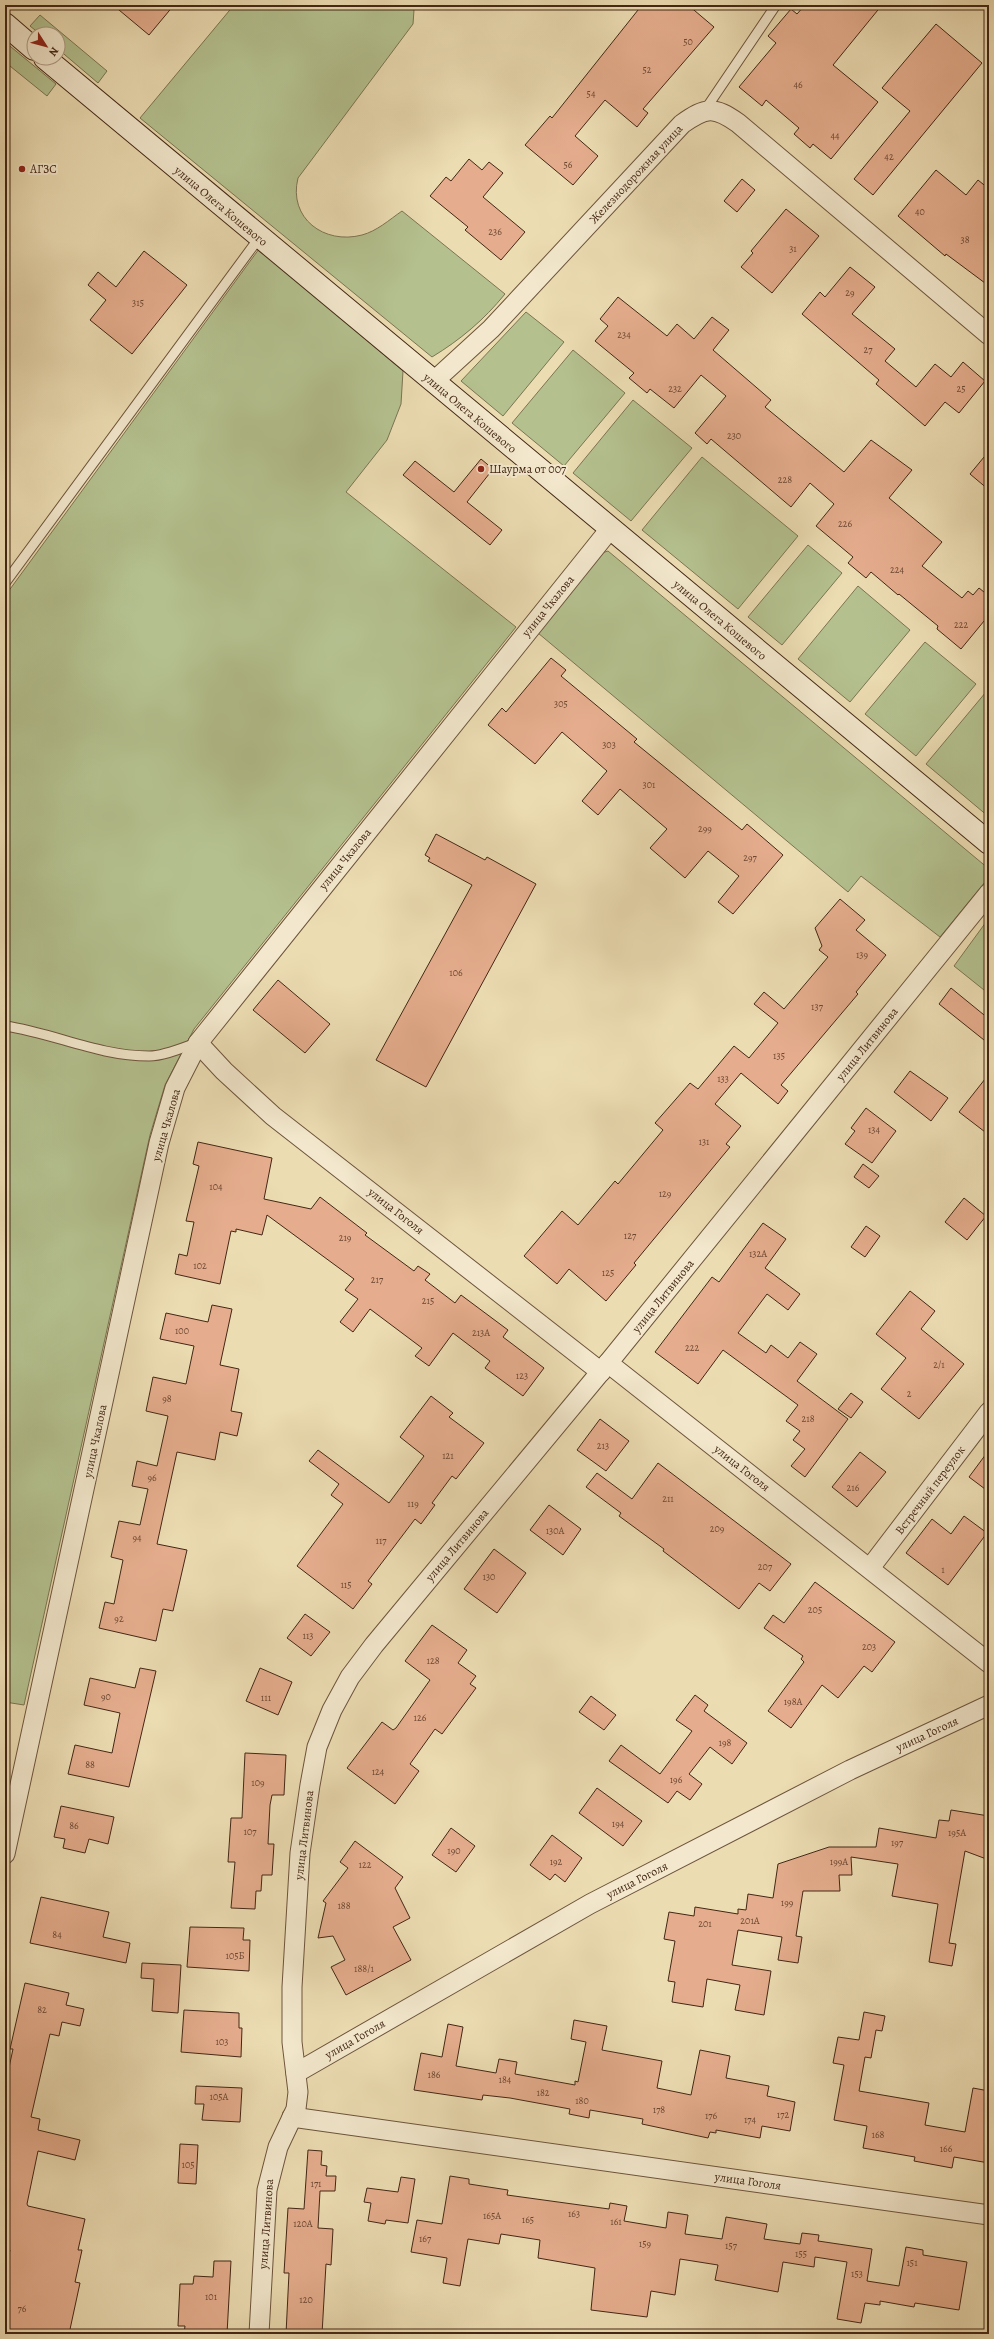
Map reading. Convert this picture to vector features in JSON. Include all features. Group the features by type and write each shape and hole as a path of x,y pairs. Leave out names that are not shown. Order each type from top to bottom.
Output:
{"main road":[{"path":"5,24 26,42"},
{"name":"улица Олега Кошевого","path":"55,66 432,382 989,843"}],"street":[{"path":"705,111 712,110 725,114 738,123 989,335"},
{"name":"Железнодорожная улица","path":"432,382 491,329 682,124 700,112 705,111"},
{"name":"улица Чкалова","path":"5,1854 159,1143 175,1088 198,1042 610,529"},
{"name":"улица Литвинова","path":"259,2334 267,2190 278,2147 296,2109 298,2092 292,2042 292,1987 299,1860 316,1747 324,1728 350,1677 374,1645 605,1368 989,893"},
{"name":"улица Гоголя","path":"198,1042 224,1071 274,1116 870,1568 989,1662"},
{"name":"Встречный переулок","path":"870,1568 989,1412"},
{"name":"улица Гоголя","path":"296,2073 590,1904 850,1770 989,1705"},
{"name":"улица Гоголя","path":"292,2117 989,2214"}],"lane":[{"path":"705,111 776,5"},
{"path":"5,583 259,238"},
{"path":"5,1026 19,1028 79,1046 114,1053 143,1056 150,1056 198,1042"}],"green space":[{"path":"234,5 407,5 414,10 413,24 298,178 296,192 298,205 304,216 312,225 322,232 335,236 348,237 362,235 373,231 402,211 505,294 471,329 432,357 140,118"},
{"path":"40,15 53,26 30,26"},
{"path":"66,37 107,71 98,83 66,56"},
{"path":"5,42 26,59 26,66 34,66 56,84 47,96 5,62"},
{"path":"259,249 403,371 401,404 387,440 346,492 516,627 194,1029 165,1085 150,1135 24,1705 5,1702 5,596"},
{"path":"526,312 564,342 503,416 461,381"},
{"path":"573,350 625,393 564,466 512,423"},
{"path":"633,400 692,448 631,521 573,473"},
{"path":"702,457 798,536 738,609 642,530"},
{"path":"808,545 842,573 782,645 748,617"},
{"path":"608,551 989,869 989,877 940,937 861,876 848,892 538,633 602,553"},
{"path":"858,586 910,630 850,702 798,659"},
{"path":"925,642 976,684 916,756 865,714"},
{"path":"986,692 989,695 989,817 926,764"},
{"path":"989,918 989,994 954,966"}],"building":[{"path":"113,5 174,5 149,35"},
{"path":"642,5 688,5 714,27 643,109 648,113 637,127 605,100 575,136 598,156 573,185 525,145 550,116 552,118"},
{"path":"805,5 882,5 833,65 878,102 831,159 813,144 810,148 794,134 799,128 766,100 762,106 739,87 776,43 768,36 791,9 797,14"},
{"path":"936,24 982,63 873,195 854,179 910,111 882,88"},
{"path":"469,159 482,170 489,162 503,173 483,197 525,232 501,260 465,230 468,227 430,196 446,177 451,181"},
{"path":"936,170 966,195 978,180 989,189 989,286 946,254 945,256 898,216"},
{"path":"742,179 755,190 737,212 724,201"},
{"path":"786,209 819,236 772,293 741,267 753,253 751,251"},
{"path":"144,251 187,285 132,354 90,320 106,300 88,285 98,272 116,287"},
{"path":"850,267 875,287 852,314 895,349 885,361 916,387 935,364 951,377 963,362 985,381 959,413 945,402 925,426 876,384 879,380 802,314 820,292 825,297"},
{"path":"618,297 667,336 677,324 694,339 712,317 729,330 713,350 771,400 765,407 844,472 871,440 912,470 889,498 942,542 922,566 962,598 968,591 973,595 979,588 989,596 989,615 961,649 937,629 938,626 871,572 866,578 848,563 853,557 816,526 834,504 810,483 791,507 711,439 707,444 695,433 726,396 701,375 674,408 650,389 647,393 629,378 634,373 595,341 608,326 600,319"},
{"path":"989,451 989,490 970,474"},
{"path":"481,459 493,469 467,502 502,530 490,545 403,475 415,461 454,492"},
{"path":"551,658 566,670 561,676 637,739 634,742 742,830 747,824 783,855 733,914 718,902 739,876 708,851 685,878 650,848 667,829 620,789 598,815 582,801 607,771 562,732 535,764 488,725 502,708 506,712"},
{"path":"436,834 485,860 487,857 536,884 426,1087 376,1060 472,885 428,861 430,858 425,855"},
{"path":"840,899 865,920 856,930 886,955 856,992 858,994 781,1085 788,1091 778,1104 741,1073 715,1104 741,1126 726,1144 730,1147 634,1263 636,1265 606,1301 569,1269 557,1284 524,1256 562,1211 578,1225 615,1181 618,1184 663,1130 655,1123 690,1083 698,1089 734,1046 749,1058 778,1023 754,1004 764,992 784,1009 828,957 819,950 822,946 815,928"},
{"path":"278,980 330,1024 305,1053 253,1010"},
{"path":"951,988 989,1019 989,1044 939,1004"},
{"path":"910,1071 948,1098 931,1121 894,1092"},
{"path":"989,1074 989,1135 959,1112"},
{"path":"866,1108 896,1131 872,1163 845,1144 855,1131 851,1128"},
{"path":"198,1142 272,1158 264,1199 311,1209 320,1197 367,1233 365,1235 414,1271 418,1266 430,1274 425,1280 455,1303 461,1295 508,1330 503,1337 544,1368 523,1396 485,1368 490,1361 453,1333 429,1366 415,1356 422,1348 370,1309 353,1332 340,1322 358,1299 345,1290 354,1279 267,1215 262,1235 236,1229 236,1232 231,1231 220,1284 175,1274 179,1254 187,1256 194,1222 186,1221 199,1166 193,1164"},
{"path":"863,1164 879,1176 869,1188 854,1177"},
{"path":"964,1198 986,1216 967,1240 945,1222"},
{"path":"763,1223 786,1239 765,1268 800,1294 788,1310 767,1294 738,1333 766,1353 771,1345 788,1358 800,1342 817,1354 797,1381 848,1419 805,1477 791,1466 805,1449 793,1440 800,1431 786,1421 798,1405 723,1350 698,1384 655,1352 712,1277 719,1282"},
{"path":"866,1226 880,1236 865,1257 851,1247"},
{"path":"910,1291 935,1311 921,1329 964,1364 919,1419 881,1389 906,1358 876,1334"},
{"path":"212,1305 232,1309 220,1365 239,1369 231,1411 242,1413 237,1436 220,1432 215,1460 177,1452 157,1544 187,1550 173,1611 163,1609 156,1641 99,1628 105,1602 114,1604 123,1560 111,1557 119,1521 140,1525 148,1489 132,1486 137,1461 157,1466 168,1416 146,1411 153,1377 186,1384 194,1346 160,1339 166,1313 208,1322"},
{"path":"851,1393 863,1402 851,1418 838,1409"},
{"path":"431,1396 453,1413 449,1417 484,1443 456,1479 452,1476 432,1503 435,1505 421,1524 415,1519 368,1581 372,1584 353,1609 297,1566 343,1504 331,1495 339,1484 309,1461 318,1450 389,1503 424,1456 400,1437"},
{"path":"600,1419 629,1441 606,1471 577,1450"},
{"path":"989,1450 989,1492 969,1477"},
{"path":"860,1452 886,1472 857,1507 832,1487"},
{"path":"658,1463 791,1564 770,1591 759,1583 739,1609 663,1551 664,1549 619,1516 621,1513 586,1487 597,1473 632,1499"},
{"path":"549,1505 581,1529 563,1555 530,1530"},
{"path":"964,1516 987,1533 948,1585 906,1553 932,1519 951,1534"},
{"path":"494,1549 526,1573 497,1613 464,1589"},
{"path":"815,1582 895,1642 872,1672 864,1666 838,1698 822,1685 791,1728 768,1711 804,1662 801,1659 803,1656 764,1628 773,1615 784,1623"},
{"path":"305,1614 330,1632 311,1656 287,1638"},
{"path":"432,1625 467,1650 458,1663 476,1676 470,1684 476,1688 442,1734 435,1729 410,1764 419,1771 395,1804 347,1768 382,1722 393,1730 396,1728 430,1680 405,1661"},
{"path":"140,1668 156,1671 129,1787 68,1774 75,1745 112,1753 120,1713 84,1705 90,1678 135,1688"},
{"path":"260,1668 292,1682 278,1715 246,1701"},
{"path":"695,1695 708,1705 704,1711 747,1743 732,1764 710,1747 689,1774 702,1784 690,1800 677,1791 668,1803 609,1761 621,1745 660,1774 692,1731 676,1720"},
{"path":"591,1696 616,1715 604,1730 579,1712"},
{"path":"245,1753 286,1755 284,1795 272,1795 270,1805 268,1844 274,1844 272,1875 262,1875 261,1891 256,1891 255,1909 231,1908 235,1862 228,1862 231,1818 242,1818"},
{"path":"597,1788 642,1821 623,1846 579,1813"},
{"path":"61,1806 114,1817 108,1844 89,1839 85,1853 63,1848 65,1839 54,1837"},
{"path":"951,1810 989,1816 989,1860 965,1851 949,1943 956,1944 952,1966 929,1962 938,1904 892,1896 898,1864 851,1857 852,1875 839,1875 840,1891 803,1891 796,1936 802,1937 798,1963 778,1960 782,1937 738,1930 732,1965 771,1971 764,2015 735,2010 740,1985 707,1979 703,2007 672,2002 675,1982 668,1981 675,1941 664,1939 669,1912 694,1916 695,1907 738,1914 738,1909 746,1910 748,1894 773,1898 778,1864 829,1847 876,1847 879,1828 936,1838 939,1820 949,1821"},
{"path":"451,1828 475,1846 456,1872 432,1855"},
{"path":"552,1835 582,1858 565,1882 555,1874 550,1880 530,1865"},
{"path":"355,1841 403,1877 395,1888 410,1918 393,1927 411,1960 346,1995 331,1967 345,1960 333,1936 318,1938 326,1903 323,1901 348,1868 340,1862"},
{"path":"41,1897 109,1912 103,1937 130,1943 126,1963 30,1943"},
{"path":"190,1927 244,1928 243,1940 250,1940 249,1971 187,1967"},
{"path":"142,1963 181,1965 178,2013 152,2011 154,1979 141,1978"},
{"path":"25,1983 69,1993 66,2005 84,2009 80,2026 62,2022 59,2036 50,2034 31,2117 40,2119 38,2130 80,2140 75,2160 38,2151 27,2204 28,2206 85,2219 78,2250 82,2250 75,2282 80,2283 69,2334 5,2334 5,2272 10,2250 5,2248 5,2086 13,2049 10,2049"},
{"path":"184,2010 239,2013 239,2028 242,2028 241,2057 181,2052"},
{"path":"864,2012 885,2016 882,2031 876,2030 871,2058 865,2057 859,2091 929,2103 925,2125 965,2132 973,2088 989,2091 989,2163 954,2157 952,2168 914,2161 915,2157 863,2148 867,2126 834,2120 844,2065 833,2063 838,2037 859,2040"},
{"path":"574,2020 607,2026 602,2050 662,2061 657,2088 691,2095 700,2050 730,2056 726,2078 769,2086 767,2096 795,2102 790,2131 762,2126 760,2138 716,2130 716,2133 710,2132 708,2138 642,2124 643,2119 590,2110 589,2118 569,2114 570,2109 510,2098 483,2095 482,2100 414,2090 421,2053 442,2057 448,2024 463,2027 456,2066 496,2073 499,2059 517,2062 515,2074 575,2085 575,2081 578,2082 586,2042 571,2039"},
{"path":"196,2086 242,2088 240,2122 202,2120 204,2104 195,2104"},
{"path":"180,2144 198,2145 196,2184 178,2183"},
{"path":"308,2150 322,2151 321,2165 327,2166 326,2176 336,2176 335,2191 320,2191 318,2228 333,2229 331,2265 326,2264 322,2334 286,2334 289,2273 284,2273 288,2208 304,2209"},
{"path":"450,2176 469,2179 469,2184 508,2190 507,2195 609,2209 610,2203 627,2206 624,2221 666,2228 668,2212 688,2215 685,2234 722,2239 726,2217 767,2224 764,2239 800,2244 802,2233 819,2235 818,2241 872,2249 867,2281 899,2286 906,2247 923,2250 923,2255 967,2262 959,2310 915,2303 914,2307 880,2301 880,2305 865,2303 861,2323 837,2319 847,2262 815,2257 814,2267 783,2262 778,2292 715,2280 718,2265 680,2259 675,2295 651,2291 647,2317 591,2310 595,2268 538,2258 540,2240 501,2234 499,2244 468,2239 460,2286 443,2283 447,2258 411,2252 417,2220 442,2224"},
{"path":"401,2177 415,2179 408,2223 386,2220 385,2224 368,2221 371,2203 364,2202 367,2188 398,2192"},
{"path":"214,2261 231,2261 227,2334 184,2334 185,2326 178,2326 180,2284 193,2284 194,2276 213,2277"}],"place":[{"name":"АГЗС","path":"22,169"},
{"name":"Шаурма от 007","path":"481,469"}]}
